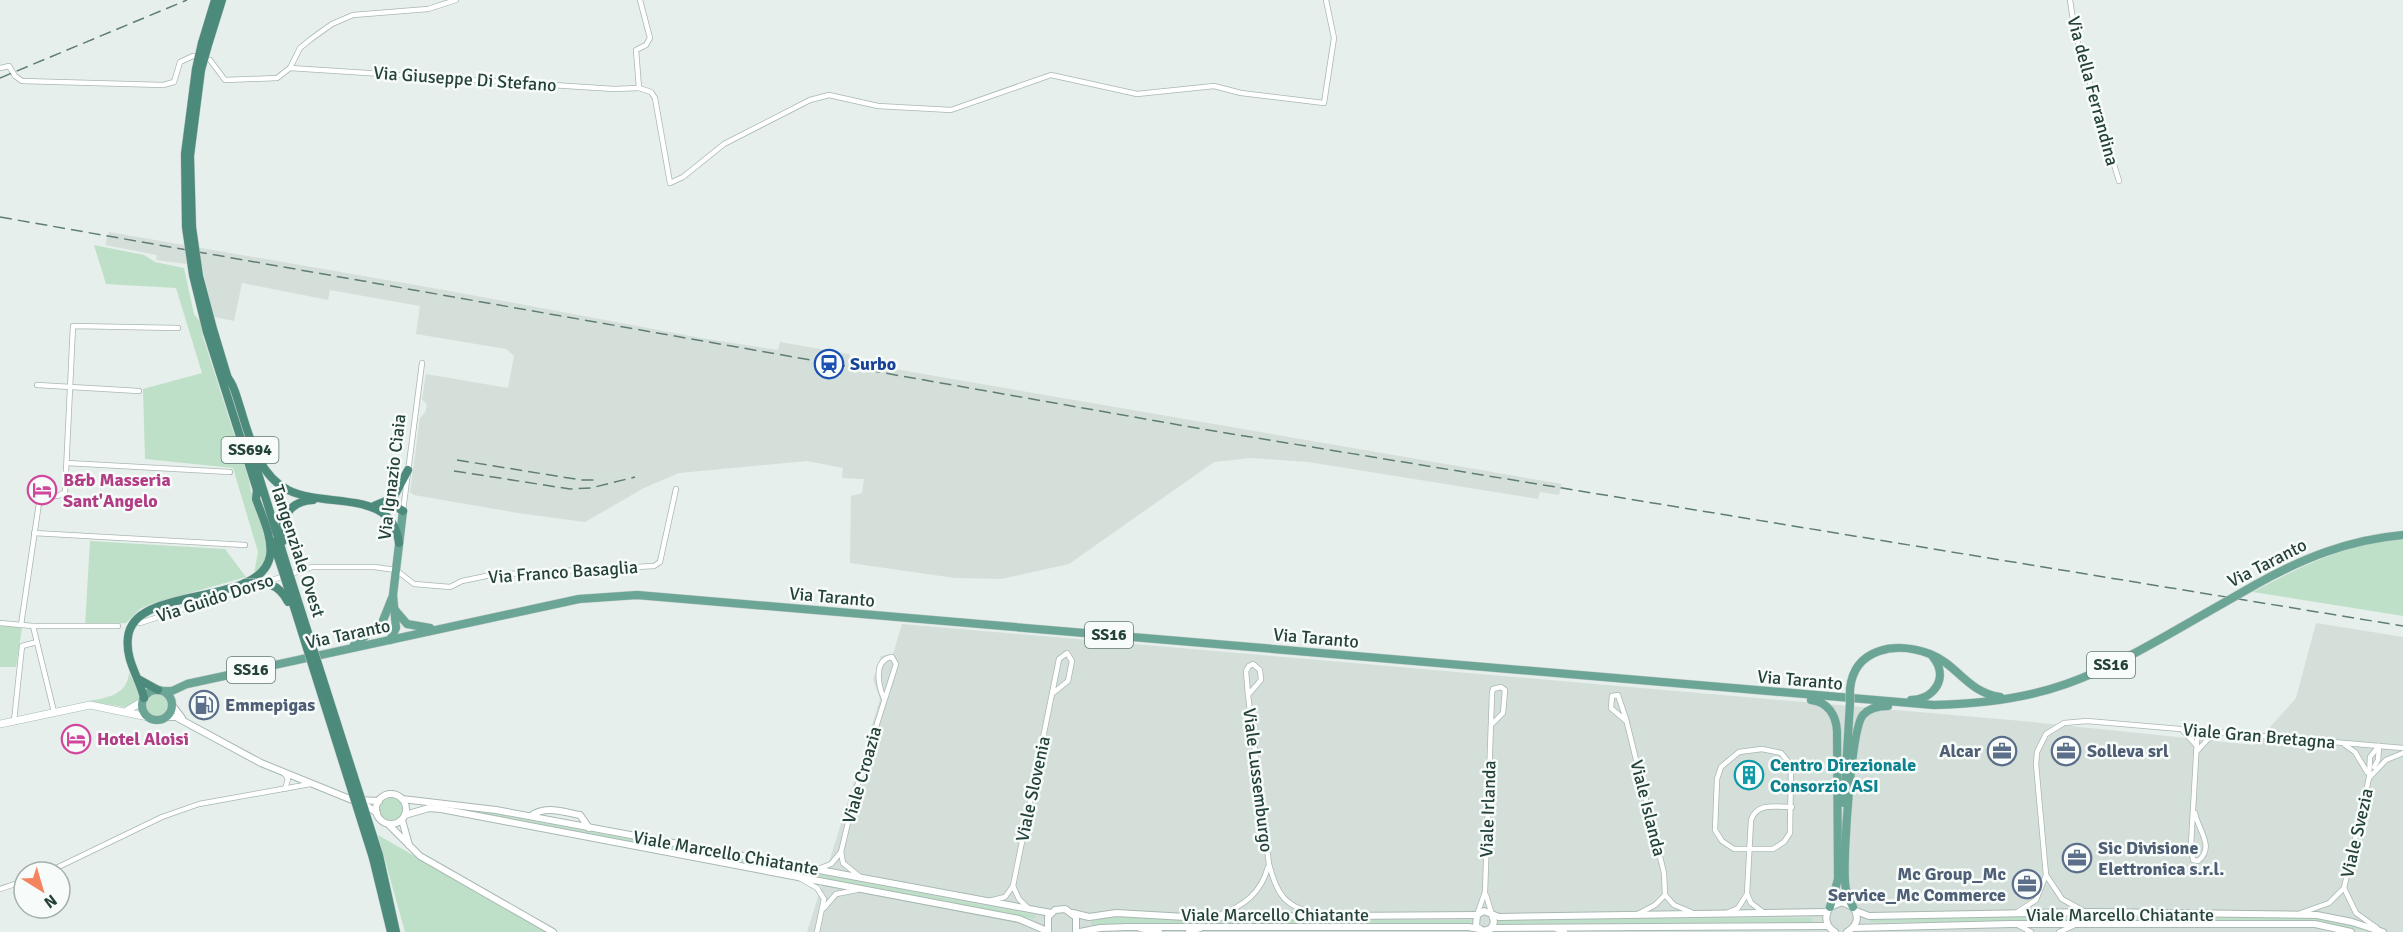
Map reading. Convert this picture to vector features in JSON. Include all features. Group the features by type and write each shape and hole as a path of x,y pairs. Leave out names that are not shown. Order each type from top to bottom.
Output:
{"highway":[{"name":"Tangenziale Ovest","path":"218,3 189,105 185,154 193,275 257,490 299,605 376,857 395,930"},
{"name":"Tangenziale Ovest","path":"210,330 228,378 287,570 307,651 376,857"},
{"path":"228,378 253,446 265,470 288,490 324,500 383,508 393,505 403,511"},
{"path":"383,508 399,490 408,470"},
{"path":"245,583 263,573 271,555 270,543 256,499 257,490"},
{"path":"287,570 281,530 286,515 300,502 324,500"},
{"path":"383,508 394,522 399,543"},
{"path":"143,699 130,659 128,636 139,616 160,607 245,583 268,582 284,594 307,651"},
{"path":"137,679 160,690"}],"main road":[{"name":"Via Ignazio Ciaia","path":"390,640 396,628 393,595 403,511"},
{"name":"Via Taranto","path":"119,711 134,708 150,692 172,691 199,681 579,599 637,595 1934,705 2008,698 2065,685 2098,671 2314,555 2342,545 2403,535"},
{"name":"Via Ignazio Ciaia","path":"382,623 393,595"},
{"path":"394,607 403,621 414,627 443,628"},
{"path":"382,623 383,631 390,640"},
{"path":"348,649 382,623"},
{"path":"1828,909 1838,879 1843,832 1850,689 1854,671 1860,662 1875,651 1906,649 1930,654 1984,694 2008,698"},
{"path":"1892,702 1920,700 1930,695 1937,687 1940,675 1938,664 1930,654"},
{"name":"Via Taranto","path":"165,717 178,691 199,681"},
{"path":"160,690 172,703"},
{"path":"1778,693 1790,698 1816,700 1830,711 1836,720 1844,879 1846,895 1855,909"},
{"path":"143,699 143,708 148,717"},
{"path":"0,724 90,705 157,719 165,717"},
{"path":"1843,832 1856,733 1862,716 1869,709 1881,706 1919,708 1934,705"}],"street":[{"path":"210,60 221,76 231,81 277,78 290,68 304,44 341,20 353,15 428,9 456,0"},
{"path":"640,0 650,38 646,45 636,50 639,88 651,92 655,98 670,183 683,177 724,144 810,100 829,95 878,106 951,110 1051,75 1137,94 1214,86 1241,93 1324,103 1334,38 1326,0"},
{"name":"Via della Ferrandina","path":"2070,0 2075,33 2119,181"},
{"path":"0,68 9,66 22,81 163,84 174,82 180,62 193,56"},
{"name":"Via Giuseppe Di Stefano","path":"290,68 614,89 639,88"},
{"path":"21,625 41,498 46,495 61,496 64,492 74,326 178,328"},
{"name":"Via Ignazio Ciaia","path":"403,511 422,363"},
{"path":"36,385 139,391"},
{"path":"67,463 230,472"},
{"name":"Via Franco Basaglia","path":"396,570 414,584 450,587 462,581 491,575 654,566 660,562 676,489"},
{"path":"34,533 245,545"},
{"name":"Via Guido Dorso","path":"140,623 312,567 351,565 396,570"},
{"path":"0,623 33,626 118,626"},
{"path":"33,626 54,712"},
{"path":"14,721 22,646 37,642"},
{"name":"Viale Slovenia","path":"1013,886 1059,659 1067,653 1072,661 1068,681 1053,693"},
{"name":"Viale Croazia","path":"842,852 855,793 896,664 891,657 882,662 876,679 884,699"},
{"name":"Viale Lussemburgo","path":"1248,695 1261,680 1260,669 1253,664 1246,670 1248,695 1269,864 1280,895 1302,910 1324,915"},
{"name":"Viale Irlanda","path":"1477,915 1485,892 1492,693 1493,689 1501,687 1504,690 1503,713 1491,725"},
{"name":"Viale Islanda","path":"1626,721 1611,708 1612,696 1617,695 1620,699 1626,721 1664,873 1665,895"},
{"path":"172,703 187,723"},
{"path":"165,717 173,716 242,754 377,813 381,820 388,824 411,848 553,932"},
{"name":"Viale Gran Bretagna","path":"2046,875 2036,764 2037,752 2046,734 2054,728 2075,721 2379,746 2403,751"},
{"path":"2181,729 2190,737 2198,750"},
{"path":"2194,813 2205,834 2205,853 2198,861 2191,855 2198,750 2196,740 2202,731"},
{"path":"2198,750 2208,739 2223,733"},
{"name":"Viale Svezia","path":"2342,743 2360,758 2369,778"},
{"name":"Viale Svezia","path":"2369,778 2378,760 2379,746"},
{"name":"Viale Svezia","path":"2292,915 2317,909 2329,903 2344,888 2369,778 2370,757 2379,746"},
{"path":"1762,748 1780,753 1791,765 1793,772 1792,807 1791,831 1787,838 1773,849 1731,848 1715,830 1717,779 1726,761 1744,750 1762,748"},
{"name":"Viale Svezia","path":"2369,778 2386,760 2403,751"},
{"path":"284,773 288,779 285,789"},
{"path":"72,860 162,817 200,804 310,784"},
{"name":"Viale Marcello Chiatante","path":"348,800 379,801 387,795 442,802 531,816 983,902 1051,913 1065,909 1089,916 1116,913 1216,916 1477,915 1484,911 1492,915 1722,915 1828,909 1842,902 1869,916 2091,912 2317,915 2352,922 2384,932"},
{"path":"402,798 406,806 404,817 411,848"},
{"path":"377,813 379,801"},
{"path":"1722,915 1738,908 1747,894 1751,818 1754,812 1764,806 1792,807"},
{"name":"Viale Marcello Chiatante","path":"388,824 429,808 441,809 1019,919 1048,931"},
{"path":"531,816 551,809 580,815 589,828"},
{"path":"814,870 831,864 842,852"},
{"path":"842,852 843,863 847,869 867,879"},
{"name":"Viale Lussemburgo","path":"1216,916 1239,907 1255,895 1269,864"},
{"path":"2046,875 2052,887 2068,904 2091,912"},
{"path":"2013,915 2036,900 2046,875"},
{"path":"801,879 821,893 824,908"},
{"path":"983,902 1005,897 1013,886 1019,899 1030,910"},
{"name":"Viale Svezia","path":"2344,888 2356,913 2363,920 2384,932"},
{"path":"817,932 824,908 836,894 859,890"},
{"name":"Viale Irlanda","path":"1485,892 1492,915"},
{"path":"1747,894 1755,907 1769,914"},
{"path":"1636,915 1655,905 1665,895 1678,908 1697,915"},
{"name":"Viale Marcello Chiatante","path":"1073,913 1078,922 1078,932 1128,927 1469,927 1479,929 1696,926 1832,930 1828,909"},
{"name":"Viale Marcello Chiatante","path":"1849,931 1857,920 1855,909"},
{"name":"Viale Marcello Chiatante","path":"1048,931 1046,921 1051,913"},
{"path":"1477,915 1474,922 1479,929"},
{"path":"1491,928 1494,922 1492,915"},
{"path":"2016,924 2031,932"},
{"name":"Viale Marcello Chiatante","path":"1849,931 2016,924 2315,924 2351,932"},
{"path":"2059,932 2080,924"},
{"path":"1621,932 1638,926"},
{"path":"1666,926 1674,932"},
{"path":"1686,932 1696,926"},
{"path":"1128,927 1160,932"},
{"path":"1188,932 1205,927"},
{"path":"1337,927 1347,932"},
{"path":"1373,932 1393,927"},
{"path":"1551,927 1565,932"}],"shaded area":[{"path":"109,232 450,291 701,338 778,350 780,342 849,354 854,362 1562,484 1559,495 1540,492 1538,499 1308,462 1251,458 1214,462 1069,564 1001,579 955,578 850,563 851,496 862,493 864,479 842,478 843,468 807,461 679,473 644,488 585,522 414,495 410,492 420,418 425,413 427,405 422,399 426,374 508,388 514,356 506,349 416,334 420,306 330,290 328,300 242,283 234,321 214,317 202,266 156,260 157,255 105,245"},
{"path":"2316,623 2403,637 2403,932 807,932 880,699 873,680 881,656 893,654 902,624 2022,721 2254,745 2296,698"}],"green space":[{"path":"94,245 144,255 155,262 184,268 194,314 201,323 203,337 249,480 265,540 266,558 254,574 258,552 233,468 145,459 143,389 202,373 176,288 106,284"},
{"path":"2403,539 2403,616 2253,592 2325,557 2363,545"},
{"path":"90,541 225,549 246,577 151,604 140,609 126,623 85,625"},
{"path":"0,625 22,628 16,667 0,667"},
{"path":"129,673 141,695 130,708 88,701 109,697 120,691"},
{"path":"157,694 165,697 168,705 165,713 157,716 149,713 146,705 149,697"},
{"path":"391,798 399,801 402,809 399,817 391,820 383,817 380,809 383,801"},
{"path":"439,803 1036,915 1035,919 438,806"},
{"path":"378,835 547,932 405,932"},
{"path":"1115,916 1179,920 1472,920 1470,923 1091,925 1091,921"},
{"path":"1886,917 2306,918 2350,924 2375,932 2306,921 1870,922 1870,919"},
{"path":"1812,918 1812,922 1498,924 1498,919"}],"railway":[{"path":"0,78 187,0"},
{"path":"0,217 1202,429 2403,626"},
{"path":"457,460 581,480 599,480"},
{"path":"454,471 570,489 591,488 635,477"}],"place":[{"name":"Surbo","path":"829,364"},
{"name":"B&b Masseria Sant'Angelo","path":"42,490"},
{"name":"Emmepigas","path":"204,705"},
{"name":"Hotel Aloisi","path":"76,739"},
{"name":"Alcar","path":"2002,751"},
{"name":"Solleva srl","path":"2066,751"},
{"name":"Centro Direzionale Consorzio ASI","path":"1749,775"},
{"name":"Sic Divisione Elettronica s.r.l.","path":"2077,858"},
{"name":"Mc Group_Mc Service_Mc Commerce","path":"2027,884"}]}
